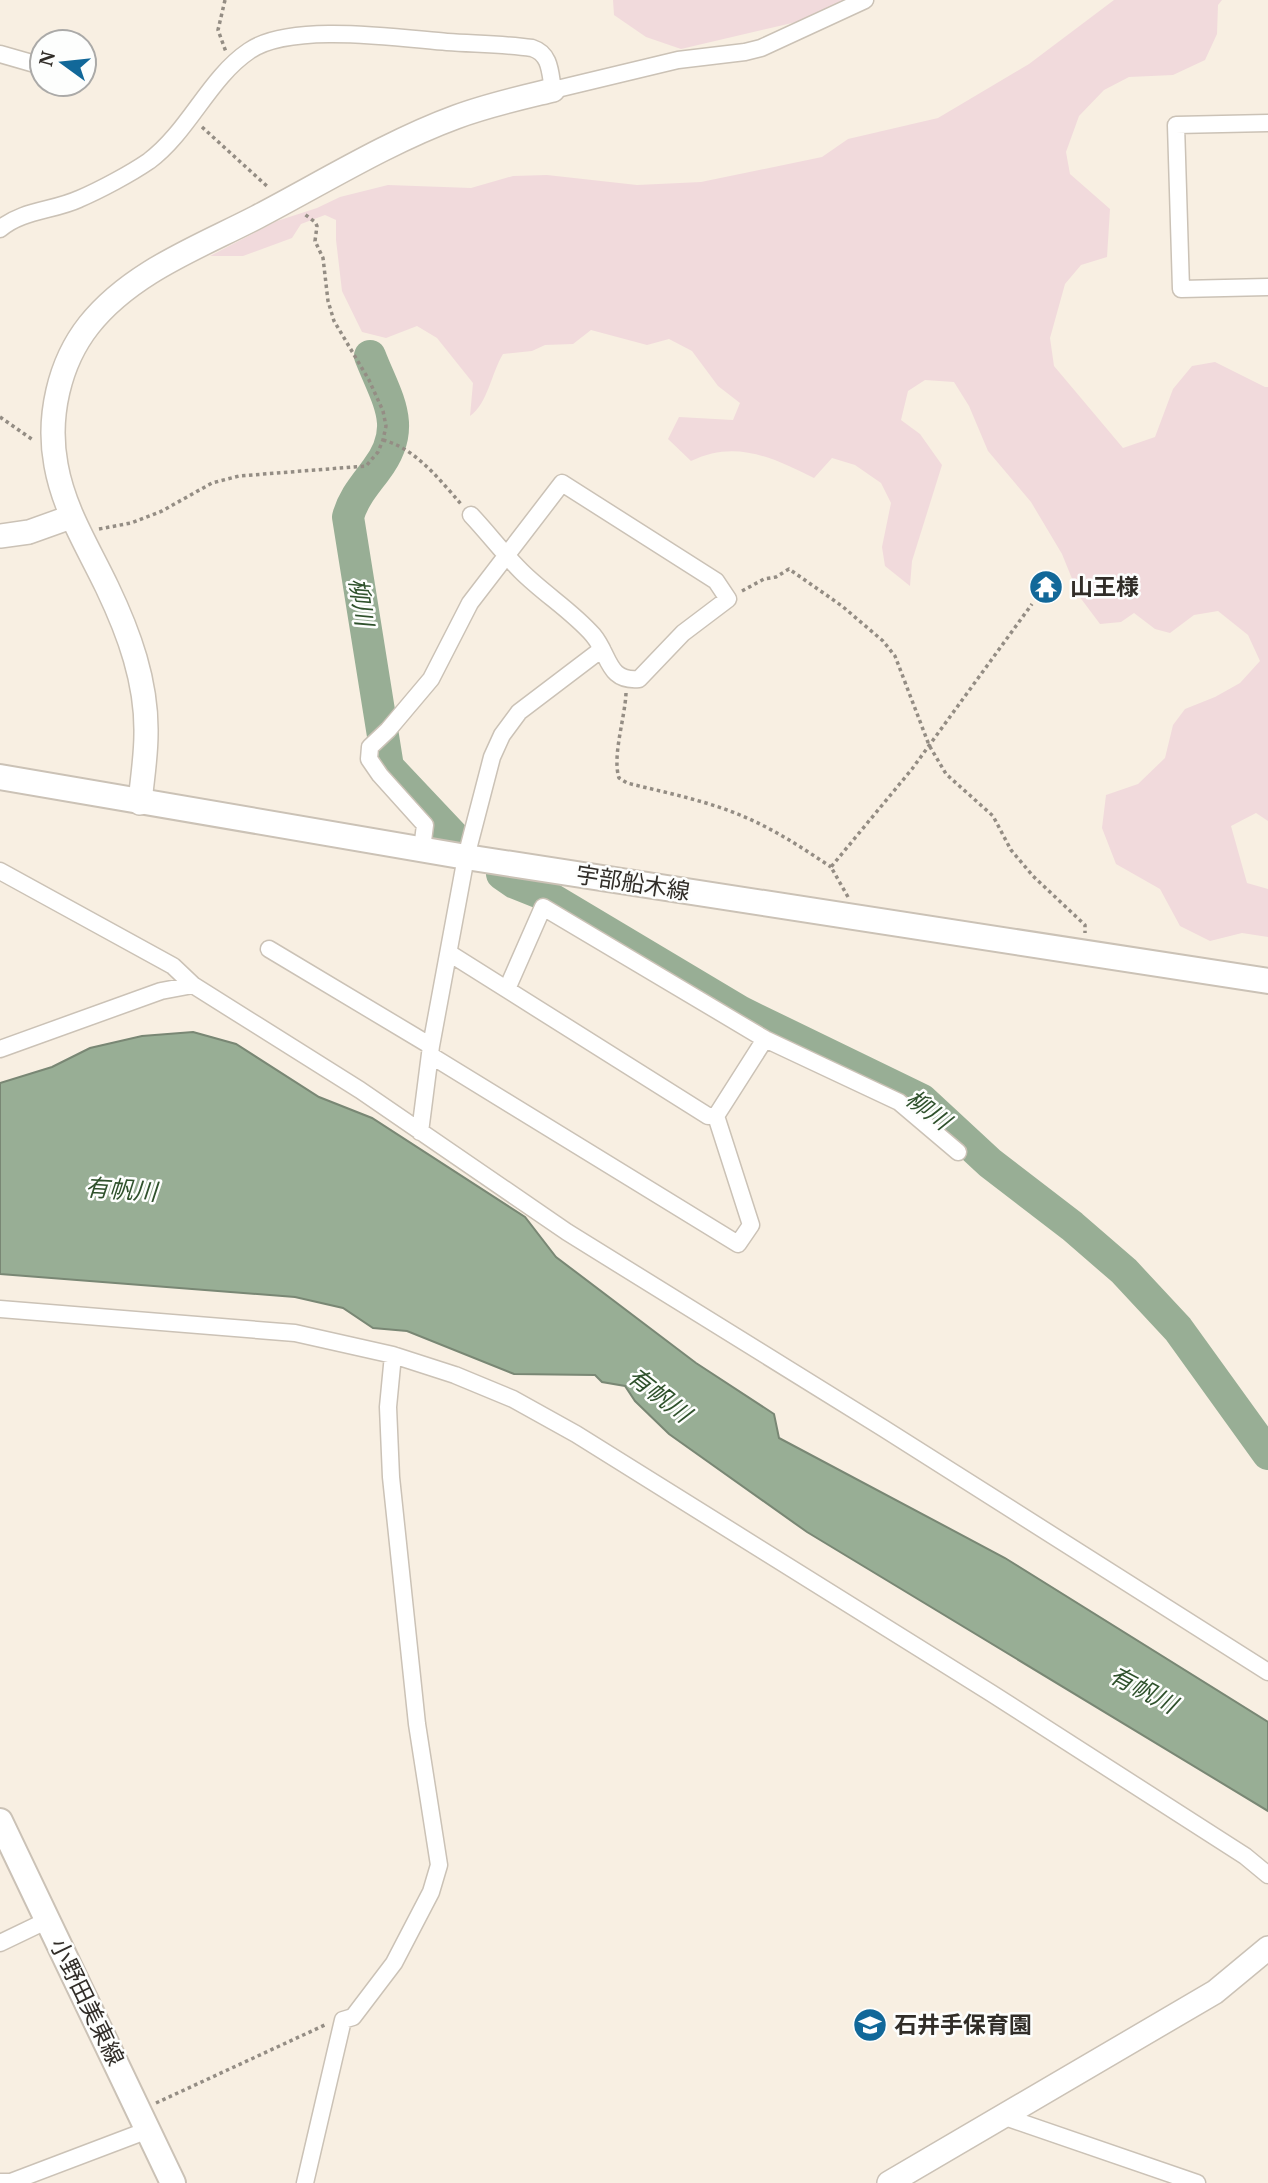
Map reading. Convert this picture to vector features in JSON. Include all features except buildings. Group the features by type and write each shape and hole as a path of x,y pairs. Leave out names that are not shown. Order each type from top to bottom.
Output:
{"main road":[{"name":"宇部船木線","path":"0,777 467,857 1268,981"},
{"name":"小野田美東線","path":"0,1821 8,1856 48,1920 173,2183"}],"street":[{"path":"140,803 146,735 142,687 136,661 116,607 71,517 56,465 53,421 61,380 77,342 103,309 136,281 414,135 454,118 493,104 678,60 761,48 864,0"},
{"path":"0,229 23,215 46,211 79,199 149,160 191,118 231,67 249,51 269,41 309,35 390,35 446,42 519,46 540,50 548,60 553,90"},
{"path":"0,54 28,62"},
{"path":"1268,123 1176,125 1181,289 1268,287"},
{"path":"422,849 425,825 369,759 370,747 388,730 430,679 470,603 506,555 562,483 716,580 728,599 684,633 639,679 627,680 619,677 611,667 594,636 522,572 506,555 471,515"},
{"path":"0,536 39,529 71,517"},
{"path":"420,1132 430,1050 467,857 492,757 502,735 519,712 602,649"},
{"path":"0,871 173,967 194,985 359,1090 567,1232 1268,1672"},
{"path":"507,989 543,907 765,1038 900,1102 958,1152"},
{"path":"269,949 737,1244 751,1225 716,1116 765,1038"},
{"path":"450,953 708,1116 716,1116"},
{"path":"0,1049 161,991 194,985"},
{"path":"0,1309 295,1333 393,1355 455,1375 513,1399 576,1434 991,1693 1245,1856 1268,1875"},
{"path":"304,2183 343,2020 353,2017 362,2002 385,1978 431,1892 439,1865 417,1724 391,1477 388,1407 393,1355"},
{"path":"0,1943 48,1920"},
{"path":"889,2183 1215,1992 1268,1948"},
{"path":"1004,2117 1197,2183"},
{"path":"0,2182 11,2182 144,2121"}],"path":[{"path":"225,0 218,30 231,67"},
{"path":"90,531 131,523 162,511 212,483 366,466 378,452 383,440 386,426 383,411 369,380 334,321 323,258 315,241 315,222 286,202 214,135 191,118"},
{"path":"0,417 41,445"},
{"path":"383,440 397,443 433,472 471,515"},
{"path":"728,599 789,569 842,606 883,640 895,656 929,745 946,774 993,816 1011,850 1033,876 1086,925 1085,952"},
{"path":"831,867 882,807 1032,604"},
{"path":"627,680 623,730 616,757 619,778 627,783 687,797 749,818 780,834 831,867 859,917"},
{"path":"144,2121 324,2025 343,2020"}],"shaded area":[{"path":"613,0 844,0 805,20 681,49 646,37 614,15"},
{"path":"1114,0 1222,0 1218,5 1217,34 1205,60 1173,75 1129,77 1104,90 1079,116 1066,152 1070,174 1110,209 1107,257 1081,265 1065,284 1050,338 1054,366 1123,448 1155,437 1173,389 1192,366 1215,362 1268,387 1268,821 1256,813 1231,826 1247,883 1268,889 1268,937 1242,933 1210,941 1180,926 1160,889 1116,864 1102,828 1106,795 1138,784 1165,758 1173,725 1185,709 1240,683 1260,661 1248,635 1218,611 1194,615 1170,633 1155,629 1134,613 1121,622 1100,624 1079,596 1062,554 1031,502 988,451 969,406 954,382 925,380 908,391 901,420 920,434 942,465 912,561 910,586 885,566 882,547 891,503 881,483 855,465 832,458 814,478 769,458 739,451 708,455 691,461 668,439 679,417 733,420 740,403 718,386 692,351 669,339 647,345 591,330 573,344 545,345 532,351 503,354 481,404 470,416 473,383 437,338 417,326 386,338 362,332 342,291 336,220 325,215 301,224 292,238 243,256 210,256 277,221 340,197 388,185 471,188 513,176 547,175 637,185 701,182 822,157 848,139 938,118 1029,64"}],"water":[{"name":"有帆川","path":"193,1032 236,1044 319,1097 372,1118 525,1217 556,1257 696,1363 774,1414 779,1438 1005,1558 1268,1722 1268,1811 807,1532 669,1434 635,1401 625,1386 602,1382 595,1375 514,1374 407,1331 373,1328 343,1308 295,1297 0,1274 0,1083 52,1067 90,1048 142,1036"}],"waterway":[{"name":"柳川","path":"370,356 388,400 393,427 386,455 356,498 348,517 388,767 455,838"},
{"name":"柳川","path":"502,874 515,883 545,895 741,1012 922,1100 990,1163 1072,1226 1124,1271 1178,1329 1268,1454"}],"place":[{"name":"山王様","path":"1046,587"},
{"name":"石井手保育園","path":"870,2025"}]}
